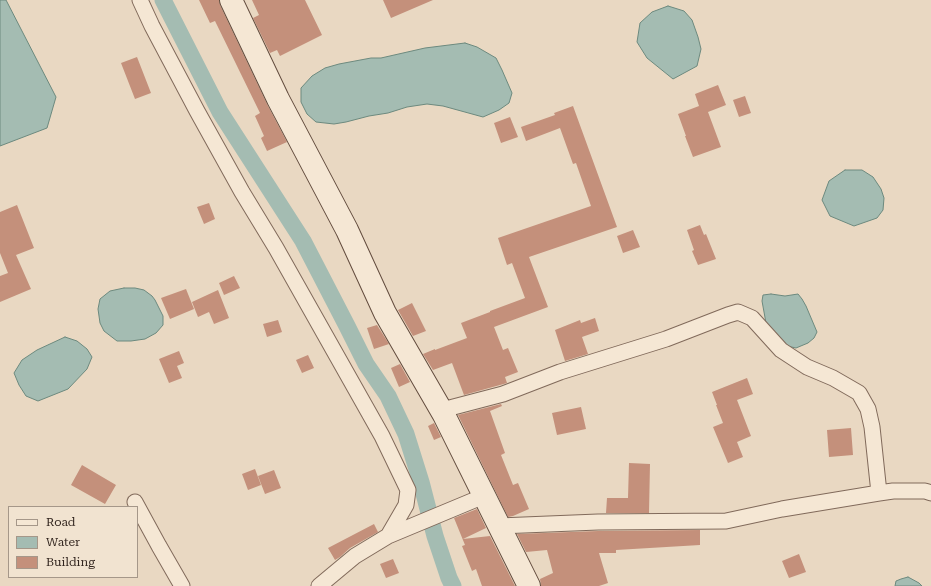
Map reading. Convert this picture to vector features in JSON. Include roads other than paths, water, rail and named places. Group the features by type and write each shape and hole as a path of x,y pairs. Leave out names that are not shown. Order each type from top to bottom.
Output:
{"street":[{"path":"140,0 152,26 197,111 378,429 408,490 406,504 388,536"},
{"path":"230,0 278,99 347,230 385,313 442,410 529,586"},
{"path":"442,410 503,394 560,372 666,339 728,314 738,312 752,318 781,350 807,367 833,378 859,392 868,409 872,427 879,493"},
{"path":"499,526 592,522 726,521 782,508 893,491 931,492"},
{"path":"319,586 355,556 388,536 484,496"},
{"path":"135,502 137,506"},
{"path":"138,508 182,586"}],"water":[{"path":"0,0 6,0 56,97 47,128 0,146"},
{"path":"668,6 684,11 692,20 701,49 697,66 673,79 647,58 637,42 640,23 652,12"},
{"path":"465,43 477,47 496,58 512,93 509,103 499,110 483,117 443,106 427,104 407,107 388,113 334,124 316,122 307,114 301,102 301,88 312,76 325,68 425,48"},
{"path":"845,170 862,170 873,177 881,189 884,198 883,210 877,218 854,226 830,216 822,200 829,181"},
{"path":"124,288 144,290 155,300 163,316 163,325 156,333 145,339 117,341 104,331 100,323 98,309 100,299 110,291"},
{"path":"771,294 785,296 798,294 806,306 817,332 814,338 808,343 796,348 787,346 766,323 762,301 763,295"},
{"path":"65,337 77,341 87,349 92,357 87,369 68,389 38,401 26,396 14,373 22,360 37,350"},
{"path":"908,577 922,586 895,586 896,581"}],"waterway":[{"path":"163,0 220,112 303,241 366,364 388,396 406,434 421,482 435,536 453,586"}]}
